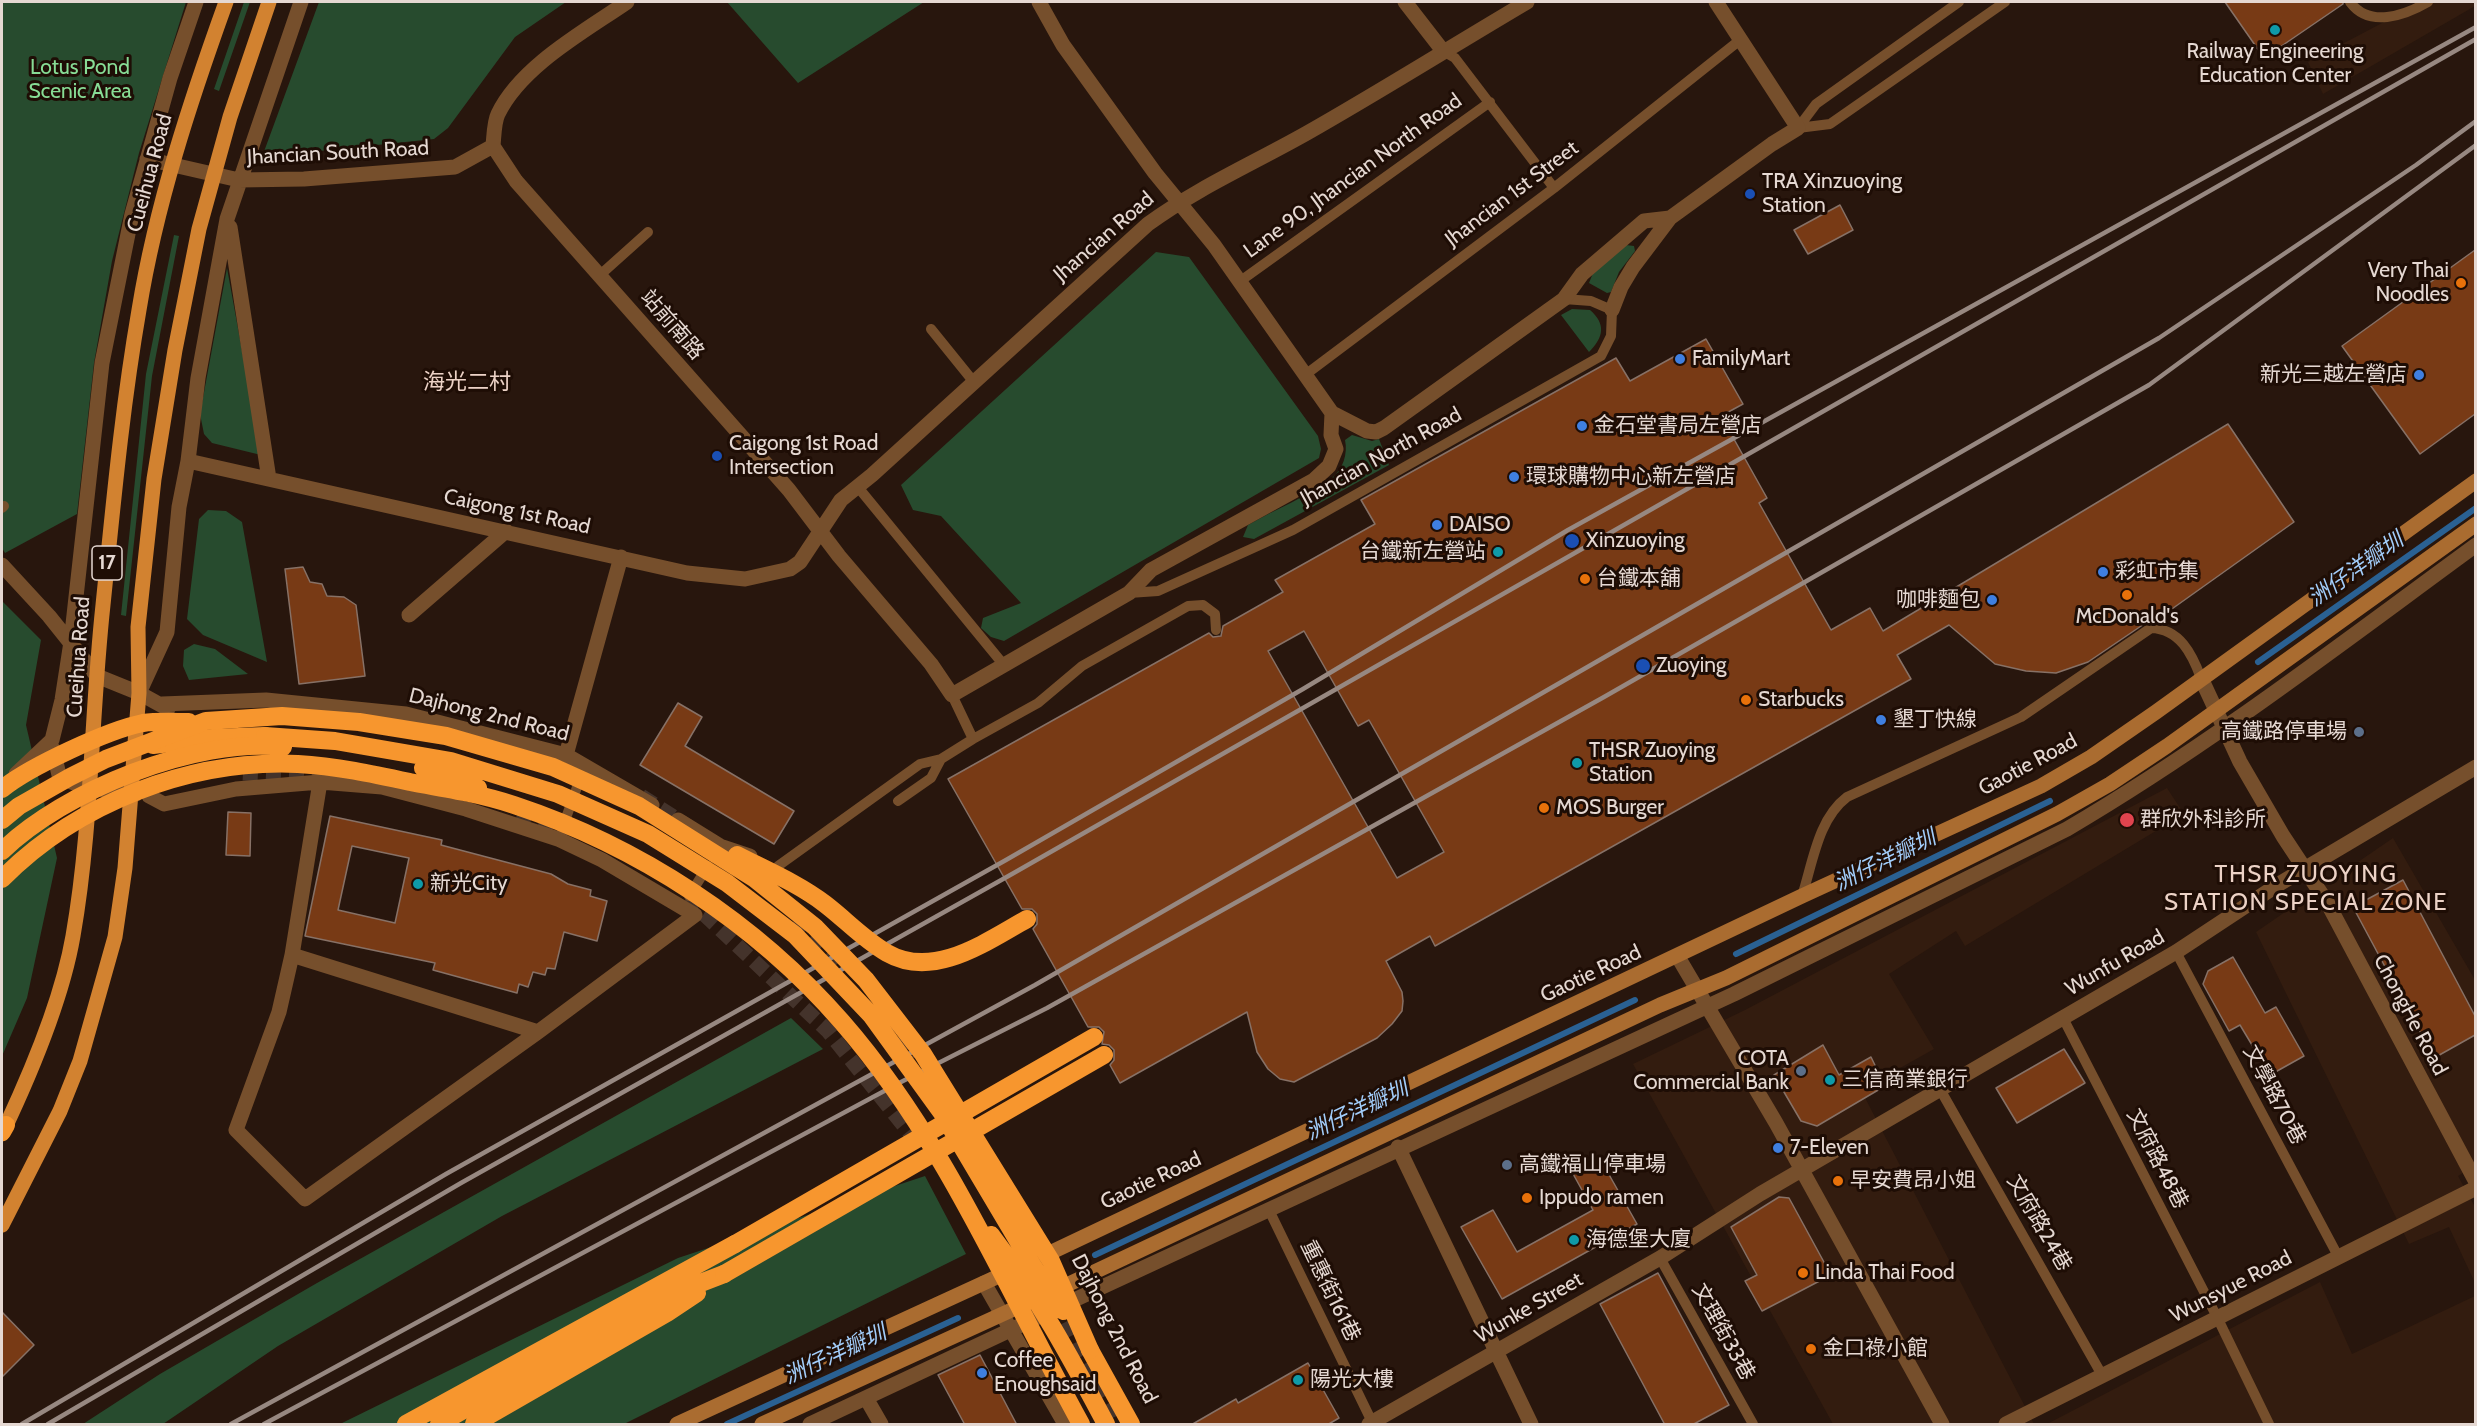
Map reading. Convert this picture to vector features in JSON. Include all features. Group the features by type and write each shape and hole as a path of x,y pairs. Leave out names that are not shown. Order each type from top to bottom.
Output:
{"highway":[{"path":"2,788 13,780 85,744 143,723 206,722 282,716 359,722 446,736 554,767 639,806 755,879 815,927 866,980 923,1054 1051,1261 1089,1350"},
{"path":"2,820 19,806 106,759 206,722"},
{"path":"93,760 134,748 213,738 265,736 335,741 451,762 558,794 648,834 727,883 795,935 871,1015 942,1113 1034,1268 1089,1350 1131,1425"},
{"path":"2,851 67,802 135,771 203,752 272,746 371,756 443,772 632,855 722,912 786,965 842,1021 893,1085 961,1195 1081,1425"},
{"path":"2,879 23,858 78,818 133,793 189,777 239,767 295,764 334,768 512,804"},
{"path":"639,806 687,825 798,887 826,904 875,945 901,958 939,960 959,955 1027,919"},
{"path":"406,1425 735,1244 1094,1037"},
{"path":"474,1425 667,1313 724,1274 1104,1055"},
{"path":"961,1195 1022,1275 1059,1335 1106,1425"},
{"path":"439,1425 654,1301 724,1274"}],"main road":[{"name":"Cueihua Road","path":"3,1130 47,1027 73,938 93,760 97,676 121,432 139,308 173,165 195,88 226,2"},
{"name":"17","path":"2,1225 60,1111 80,1060 115,937 125,868 138,693 138,627 154,479 185,295 214,174 244,70 269,2"}],"street":[{"name":"Cueihua Road","path":"2,788 52,740 71,642 102,363 132,214 170,78 196,2"},
{"path":"138,693 167,632 179,507 188,461 198,378 227,219 301,2"},
{"path":"493,146 498,115 526,77 550,56 627,2"},
{"name":"Jhancian North Road","path":"1040,2 1063,45 1178,202 1214,245 1332,413 1367,430 1376,432 1384,428 1564,299 1582,274 1644,221 1670,218"},
{"path":"1405,2 1443,51"},
{"name":"Jhancian Road","path":"820,532 841,500 1148,224 1178,202 1322,125 1527,2"},
{"path":"1716,2 1798,128"},
{"name":"Jhancian North Road","path":"1612,310 1621,287 1633,267 1670,218 1798,128"},
{"name":"Jhancian South Road","path":"147,159 239,180 304,179 455,167 493,146"},
{"name":"站前南路","path":"493,146 506,169 784,484 820,532"},
{"path":"227,219 233,236 268,479"},
{"name":"Jhancian North Road","path":"952,695 1129,593 1151,570 1314,480 1329,466 1336,449 1331,435 1332,413"},
{"name":"Caigong 1st Road","path":"188,461 687,573 745,579 790,569 800,562 820,532"},
{"name":"Gaotie Road","path":"677,1425 1052,1252 1678,957 1802,896 2041,786 2091,757 2475,481"},
{"path":"762,1425 1697,990 2057,814 2167,746 2216,708 2475,524"},
{"path":"409,615 506,531"},
{"path":"820,532 931,664 952,695"},
{"path":"810,1425 1398,1147 1707,1006 2067,829 2118,799 2224,728 2475,545"},
{"path":"566,755 621,557"},
{"path":"2,566 71,642 97,676 162,704 175,714 244,714"},
{"path":"2201,678 2224,728 2277,828 2304,869"},
{"name":"Dajhong 2nd Road","path":"162,704 266,700 406,714 566,755 585,764 720,846 778,866"},
{"path":"52,740 59,775 89,788 149,796 164,804 236,789 320,782 382,787 466,809 558,839 689,911 538,1032 304,1199 236,1130 279,1011 292,955 320,782"},
{"name":"Wunfu Road","path":"1802,1171 2176,952 2304,869 2475,768"},
{"path":"149,796 166,786 185,781 243,773"},
{"name":"ChongHe Road","path":"2304,869 2328,904 2475,1182"},
{"path":"292,955 538,1032"},
{"path":"1678,957 1802,1171 1942,1425"},
{"path":"1398,1147 1531,1425"},
{"name":"Wunke Street","path":"1371,1424 1660,1258 1802,1171"},
{"name":"Wunsyue Road","path":"2006,1425 2475,1188"},
{"name":"Dajhong 2nd Road","path":"1052,1252 1139,1425"},
{"path":"984,1283 1065,1425"},
{"path":"866,1398 881,1425"}],"lane":[{"path":"1798,128 1816,104 1959,2"},
{"path":"1798,128 1830,124 2005,2"},
{"path":"2350,2 2357,11 2375,19 2412,11 2428,2"},
{"name":"Jhancian 1st Street","path":"1305,375 1554,189 1740,40"},
{"path":"1443,51 1455,58 1554,189"},
{"name":"Lane 90, Jhancian North Road","path":"1239,282 1490,102"},
{"path":"600,275 648,232"},
{"path":"1564,299 1591,301 1612,310"},
{"name":"Jhancian North Road","path":"1129,593 1158,591 1293,530 1601,356 1611,336 1612,310"},
{"path":"931,329 973,381"},
{"path":"857,486 1003,664"},
{"path":"778,866 920,764 941,759 1038,703 1082,666 1188,606 1203,604 1215,614 1216,630"},
{"path":"1802,896 1826,822 1833,808 1847,797 2021,717 2151,627 2163,628 2192,652 2201,678"},
{"path":"952,695 973,739"},
{"path":"898,801 931,778 941,759"},
{"path":"558,839 585,764"},
{"path":"689,911 720,846"},
{"name":"文學路70巷","path":"2176,952 2338,1256"},
{"name":"文府路48巷","path":"2063,1018 2217,1317 2269,1425"},
{"name":"文府路24巷","path":"1941,1091 2102,1375"},
{"name":"重惠街161巷","path":"1268,1208 1371,1424"},
{"name":"文理街33巷","path":"1660,1258 1753,1425"}],"shaded area":[{"path":"2422,2 2475,2 2475,6 2323,94 2308,62"},
{"path":"2167,788 2184,814 1965,946 1956,931 1889,974 1934,1049 1861,1090 2034,1424 1833,1424 1633,1064 1745,1010"},
{"path":"2393,838 2475,980 2475,1166 2458,1176 2475,1207 2475,1283 2449,1227 2409,1244 2256,932"},
{"path":"2320,1282 2352,1354 2475,1296 2476,1424 2047,1424"}],"green space":[{"name":"Lotus Pond Scenic Area","path":"2,2 186,2 139,153 112,261 94,363 77,514 5,553 2,548"},
{"path":"244,2 250,2 219,91 214,89"},
{"path":"319,2 566,2 515,37 448,128 434,139 262,157"},
{"path":"727,2 924,2 798,83"},
{"path":"174,235 179,236 152,376 126,616 121,615 146,374"},
{"path":"1626,245 1634,246 1635,251 1619,272 1611,292 1607,293 1589,283 1593,273"},
{"path":"1156,252 1189,257 1318,436 1321,449 1319,458 1004,641 991,637 981,628 983,618 1021,603 941,516 913,510 901,485"},
{"path":"227,268 261,455 212,443 204,434 200,414"},
{"path":"1572,309 1590,310 1601,325 1598,341 1589,352 1561,315"},
{"path":"1352,435 1372,441 1379,439 1389,465 1254,539 1243,537 1248,525 1302,497 1332,478 1344,461 1345,440"},
{"path":"208,510 226,511 242,522 267,662 203,635 187,619 199,519"},
{"path":"2,601 41,640 26,725 57,858 27,998 2,1056"},
{"path":"194,644 215,649 248,674 189,680 183,666 184,650"},
{"path":"791,1018 823,1049 502,1216 278,1346 163,1424 83,1424 160,1374 317,1283"},
{"path":"925,1176 966,1254 624,1424 340,1424 678,1258"}],"building":[{"name":"Railway Engineering Education Center","path":"2225,2 2343,2 2343,4 2264,58"},
{"path":"1840,205 1853,230 1808,254 1794,230"},
{"name":"新光三越左營店","path":"2475,250 2475,414 2420,454 2342,346"},
{"path":"1706,339 1743,404 1721,416 1767,498 1759,503 1831,630 1870,608 1883,631 2228,424 2294,522 2155,621 2147,622 2088,662 2056,673 2026,671 1995,664 1949,625 1897,655 1911,679 1435,946 1430,936 1386,961 1402,992 1402,1011 1377,1038 1294,1082 1280,1079 1268,1069 1257,1052 1247,1012 1120,1083 1110,1065 1114,1060 1114,1050 1109,1045 1102,1044 1104,1032 1099,1027 1088,1027 1033,929 1037,924 1037,914 1032,909 1022,909 948,779 1209,633 1213,637 1221,636 1223,626 1283,592 1275,580 1375,524 1361,500 1616,358 1630,381","holes":["1304,631 1358,726 1369,720 1444,852 1397,878 1268,651"]},
{"path":"303,567 310,582 322,584 327,596 344,597 356,605 365,676 299,684 285,569"},
{"path":"678,703 702,717 685,746 794,811 774,844 640,765"},
{"path":"228,812 251,813 250,856 226,855"},
{"path":"330,816 442,840 441,845 551,874 568,884 591,890 590,896 607,901 597,941 564,932 555,969 547,968 545,975 533,972 528,987 519,984 517,993 433,970 435,963 305,936","holes":["352,846 409,858 395,923 338,910"]},
{"path":"2403,880 2475,1016 2475,1035 2434,1058 2353,907"},
{"path":"2233,957 2265,1013 2276,1007 2304,1056 2270,1075 2240,1025 2229,1031 2203,984 2208,971"},
{"name":"三信商業銀行","path":"1823,1045 1839,1075 1871,1057 1885,1086 1817,1126 1801,1121 1774,1075"},
{"path":"2064,1049 2085,1083 2017,1123 1996,1088"},
{"name":"海德堡大廈","path":"1599,1157 1637,1224 1502,1299 1461,1227 1493,1210 1517,1252 1593,1210 1572,1172"},
{"path":"1779,1197 1789,1198 1831,1275 1762,1311 1745,1281 1757,1275 1731,1227"},
{"path":"1658,1273 1729,1405 1692,1425 1665,1425 1600,1304"},
{"path":"2,1312 34,1345 2,1377"},
{"path":"980,1355 1017,1425 965,1425 938,1375"},
{"name":"陽光大樓","path":"1308,1363 1339,1418 1327,1425 1191,1425 1236,1399 1238,1403"}],"waterway":[{"name":"洲仔洋瓣圳","path":"2258,662 2476,508"},
{"name":"洲仔洋瓣圳","path":"1736,954 2050,801"},
{"name":"洲仔洋瓣圳","path":"1095,1255 1635,1000"},
{"name":"洲仔洋瓣圳","path":"727,1424 958,1318"}],"tunnel":[{"path":"243,773 321,777"},
{"path":"641,796 689,827"},
{"path":"516,818 567,835"},
{"path":"684,902 704,914 828,1031 921,1147"},
{"path":"795,920 839,965"},
{"path":"886,1018 912,1059"},
{"path":"1056,1301 1119,1424"}],"railway":[{"path":"22,1424 446,1174 1006,860 1303,689 1568,530 2476,27"},
{"path":"48,1424 461,1183 1012,874 2476,39"},
{"path":"231,1424 1035,985 2159,338 2416,165 2476,121"},
{"path":"264,1424 901,1082 1047,1008 1604,697 2149,385 2476,145"}],"place":[{"name":"Railway Engineering Education Center","path":"2275,30"},
{"name":"TRA Xinzuoying Station","path":"1750,194"},
{"name":"Very Thai Noodles","path":"2461,283"},
{"name":"FamilyMart","path":"1680,359"},
{"name":"新光三越左營店","path":"2419,375"},
{"name":"金石堂書局左營店","path":"1582,426"},
{"name":"Caigong 1st Road Intersection","path":"717,456"},
{"name":"環球購物中心新左營店","path":"1514,477"},
{"name":"DAISO","path":"1437,525"},
{"name":"Xinzuoying","path":"1572,541"},
{"name":"台鐵新左營站","path":"1498,552"},
{"name":"彩虹市集","path":"2103,572"},
{"name":"台鐵本舖","path":"1585,579"},
{"name":"McDonald's","path":"2127,595"},
{"name":"咖啡麵包","path":"1992,600"},
{"name":"Zuoying","path":"1643,666"},
{"name":"Starbucks","path":"1746,700"},
{"name":"墾丁快線","path":"1881,720"},
{"name":"高鐵路停車場","path":"2359,732"},
{"name":"THSR Zuoying Station","path":"1577,763"},
{"name":"MOS Burger","path":"1544,808"},
{"name":"群欣外科診所","path":"2127,820"},
{"name":"新光City","path":"418,884"},
{"name":"COTA Commercial Bank","path":"1801,1071"},
{"name":"三信商業銀行","path":"1830,1080"},
{"name":"7-Eleven","path":"1778,1148"},
{"name":"高鐵福山停車場","path":"1507,1165"},
{"name":"早安費昂小姐","path":"1838,1181"},
{"name":"Ippudo ramen","path":"1527,1198"},
{"name":"海德堡大廈","path":"1574,1240"},
{"name":"Linda Thai Food","path":"1803,1273"},
{"name":"金口祿小館","path":"1811,1349"},
{"name":"Coffee Enoughsaid","path":"982,1373"},
{"name":"陽光大樓","path":"1298,1380"}],"district":[{"name":"海光二村","path":"467,383"},
{"name":"THSR ZUOYING STATION SPECIAL ZONE","path":"2306,889"}]}
